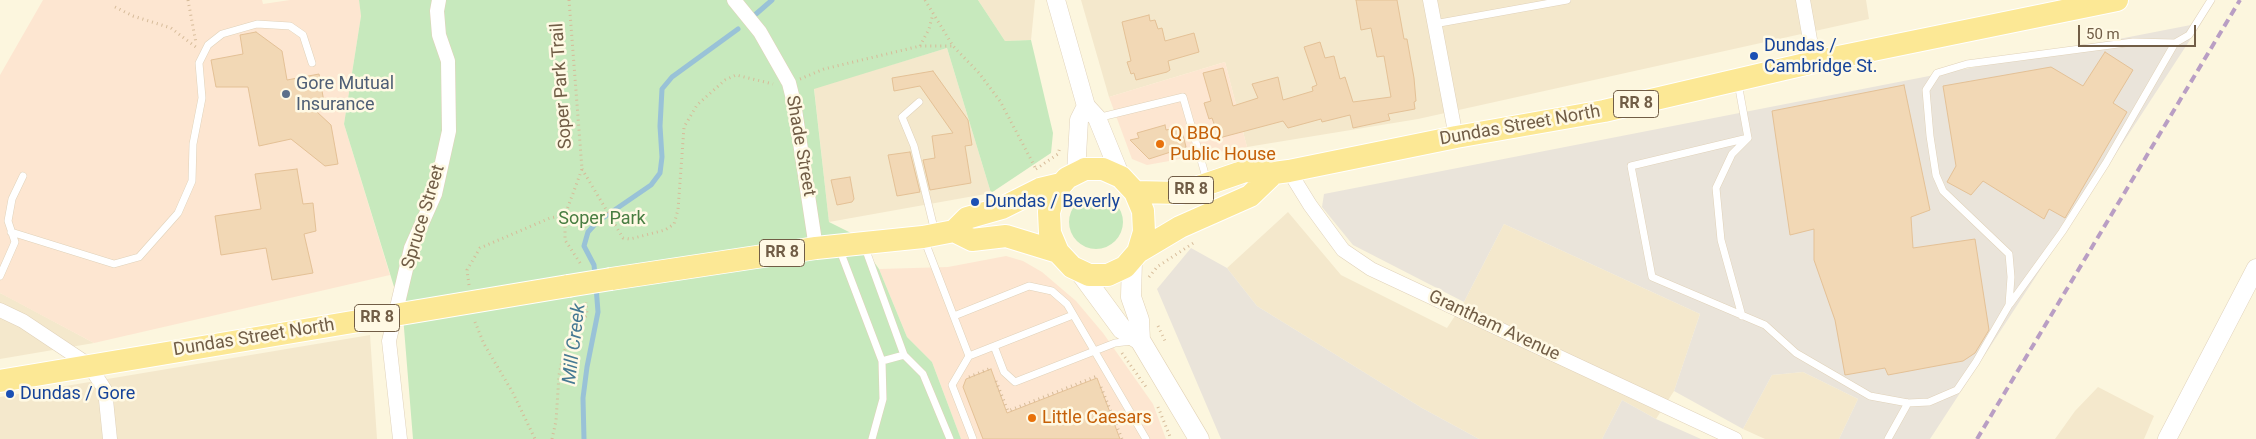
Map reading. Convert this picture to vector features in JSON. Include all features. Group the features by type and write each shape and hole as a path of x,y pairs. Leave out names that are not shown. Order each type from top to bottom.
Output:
{"main road":[{"name":"Dundas Street North","path":"1128,185 1181,193 1245,171 1281,172 1456,137 1604,111 1814,62 2116,0"},
{"path":"937,234 967,218 1002,208 1084,169 1103,170 1128,185 1142,206 1144,222 1142,243 1135,256 1117,272 1108,275 1089,275 1080,272"},
{"name":"RR 8","path":"1135,256 1180,227 1250,196 1281,172"},
{"path":"1068,178 1051,202 1048,222 1050,233 1058,252 1064,260 1080,272 1122,329 1140,340 1199,439"},
{"name":"Dundas Street North","path":"0,381 611,279 827,247 937,234 972,240 1006,236 1058,252"},
{"path":"1135,256 1131,297 1139,320 1140,340"}],"street":[{"name":"Spruce Street","path":"400,439 389,341 412,248 434,194 449,131 448,61 440,35 437,11 439,0"},
{"name":"Shade Street","path":"734,0 760,32 788,83 827,247"},
{"path":"1056,0 1092,112 1128,185"},
{"path":"1430,0 1456,137"},
{"path":"1803,0 1814,62"},
{"path":"1068,178 1079,120 1092,112"},
{"name":"Grantham Avenue","path":"1281,172 1310,205 1344,250 1371,269 1735,439"},
{"path":"2167,439 2256,268"},
{"path":"0,310 23,321 89,365 105,390 110,439"}],"lane":[{"path":"1434,24 1567,0"},
{"path":"1748,138 1631,166 1652,277 1765,325 1796,353 1870,396 1908,403 1929,402 1957,390 1976,362 2009,305 2049,252 2106,163 2175,43 2189,35 2212,0"},
{"path":"11,232 114,264 139,257 178,213 192,181 193,144 202,98 199,64 200,51 222,34 257,24 290,26 303,35 312,63"},
{"path":"2009,305 2011,278 2009,254 1943,191 1936,175 1926,90 1937,73 1967,64 2133,42 2175,43"},
{"path":"1737,80 1748,138"},
{"path":"1092,112 1183,97 1208,184"},
{"path":"919,102 902,116 914,146 930,206 954,316 969,356"},
{"path":"1742,316 1721,240 1716,188 1732,154 1748,138"},
{"path":"0,276 15,242 8,221 12,199 23,176"},
{"path":"863,243 904,355 922,374 950,439"},
{"path":"827,247 882,361 883,399 872,439"},
{"path":"954,316 1029,286 1052,292 1067,304 1146,439"},
{"path":"973,439 952,386 969,356 1074,315"},
{"path":"994,346 1004,372 1015,382 1116,343 1140,340"},
{"path":"882,361 904,355"},
{"path":"1888,439 1908,403"}],"path":[{"path":"188,0 200,51"},
{"name":"Soper Park Trail","path":"569,0 582,170 565,215 565,240 582,264"},
{"path":"925,0 952,46 979,73 1000,101 1036,169"},
{"path":"116,7 133,16 171,28 200,51"},
{"path":"920,46 929,29 933,13"},
{"path":"795,82 824,69 920,46 952,46"},
{"name":"Soper Park Trail","path":"582,170 623,238 630,239 665,230 674,224 678,210 684,127 697,105 725,80 736,75 780,84"},
{"path":"1030,173 1058,154 1060,146"},
{"path":"469,288 467,270 480,248 550,218 565,215"},
{"path":"1147,287 1149,278 1157,267 1200,239"},
{"path":"552,439 556,421 558,375 564,352 574,329 587,315"},
{"path":"1156,321 1166,343"},
{"path":"475,322 484,344 513,393 535,439"},
{"path":"1116,343 1147,389"},
{"path":"965,378 992,368 1008,411 1097,376 1122,439"},
{"path":"1157,403 1170,439"}],"shaded area":[{"path":"43,0 262,0 263,4 290,0 359,0 361,16 344,124 390,275 94,343 0,293 0,75"},
{"path":"978,0 1035,0 1031,40 1005,41"},
{"path":"1081,0 1866,0 1869,19 1418,119 1247,147 1225,62 1109,97"},
{"path":"2201,23 1930,439 1839,439 1858,399 1803,372 1772,375 1743,429 1674,391 1700,314 1504,224 1464,302 1353,245 1322,207 1324,194"},
{"path":"947,48 991,193 829,222 814,88"},
{"path":"1225,62 1247,147 1147,165 1132,159 1109,97"},
{"path":"1288,212 1341,275 1447,328 1464,302 1504,224 1700,314 1674,391 1656,419 1622,400 1602,439 1479,439 1422,408 1257,306 1227,268"},
{"path":"1191,248 1227,268 1257,306 1422,408 1479,439 1221,439 1157,289"},
{"path":"1006,256 1023,261 1042,272 1076,301 1103,333 1153,404 1166,439 961,439 932,362 907,337 879,269 948,267"},
{"path":"0,293 10,298 94,343 0,359"},
{"path":"370,335 377,439 0,439 0,397"},
{"path":"1803,372 1858,399 1839,439 1765,439 1743,429 1772,375"},
{"path":"2098,387 2154,416 2144,439 2055,439 2075,411"},
{"path":"1622,400 1656,419 1701,439 1602,439"}],"green space":[{"name":"Soper Park","path":"359,0 978,0 1005,41 1031,40 1053,133 1051,153 991,193 947,48 814,89 829,222 855,235 879,269 907,337 932,362 961,439 413,439 403,316 344,124 361,16"},
{"path":"1096,195 1106,197 1115,203 1121,212 1123,222 1121,232 1115,241 1106,247 1096,249 1086,247 1077,241 1071,232 1069,222 1071,212 1077,203 1086,197"}],"building":[{"path":"1356,0 1397,0 1414,78 1415,109 1388,114 1390,120 1353,128 1350,115 1322,122 1321,119 1288,128 1283,121 1219,138 1212,118 1209,119 1204,103 1211,101 1203,73 1223,68 1233,106 1258,98 1252,84 1278,77 1283,100 1313,91 1312,87 1317,85 1304,47 1320,42 1325,58 1334,56 1340,79 1345,77 1353,102 1391,97 1384,56 1377,57 1371,28 1361,30"},
{"path":"1149,15 1150,21 1155,20 1158,29 1162,28 1165,41 1194,33 1199,52 1168,61 1170,70 1167,72 1136,80 1134,73 1131,74 1127,62 1131,61 1122,22"},
{"name":"Gore Mutual Insurance","path":"256,32 282,51 287,80 319,74 324,102 317,112 331,125 338,164 325,166 291,139 259,146 248,87 216,87 211,60 243,54 240,35"},
{"path":"2105,52 2133,70 2113,103 2127,112 2065,218 2049,209 2044,219 1983,181 1971,195 1947,182 1956,166 1943,86 2051,67 2083,86"},
{"path":"933,71 968,120 972,145 965,146 971,183 930,190 923,160 935,158 932,136 953,133 920,86 894,91 892,78"},
{"path":"1904,85 1930,210 1911,217 1913,248 1975,239 1989,330 1975,353 1963,361 1888,375 1885,368 1845,375 1835,320 1814,260 1814,229 1790,235 1772,111"},
{"name":"Q BBQ Public House","path":"1165,125 1166,130 1181,127 1186,147 1149,159 1130,140 1139,138 1137,133"},
{"path":"910,152 920,192 897,196 888,155"},
{"path":"297,169 303,204 313,203 316,231 304,234 313,273 272,280 266,248 221,255 215,216 261,209 255,174"},
{"path":"850,177 854,199 852,202 837,205 831,180"},
{"path":"991,369 1007,413 1097,378 1120,439 983,439 963,387 966,379"}],"waterway":[{"name":"Mill Creek","path":"756,14 772,0"},
{"name":"Mill Creek","path":"595,275 594,265 584,246 588,232 597,222 651,185 660,173 662,157 660,126 662,89 672,77 738,29"},
{"name":"Mill Creek","path":"584,439 583,398 598,312 596,286"}],"railway":[{"path":"1977,439 2240,0"}],"place":[{"name":"Dundas / Cambridge St.","path":"1754,56"},
{"name":"Gore Mutual Insurance","path":"286,94"},
{"name":"Q BBQ Public House","path":"1160,144"},
{"name":"Dundas / Beverly","path":"975,202"},
{"name":"Dundas / Gore","path":"10,394"},
{"name":"Little Caesars","path":"1032,418"}]}
